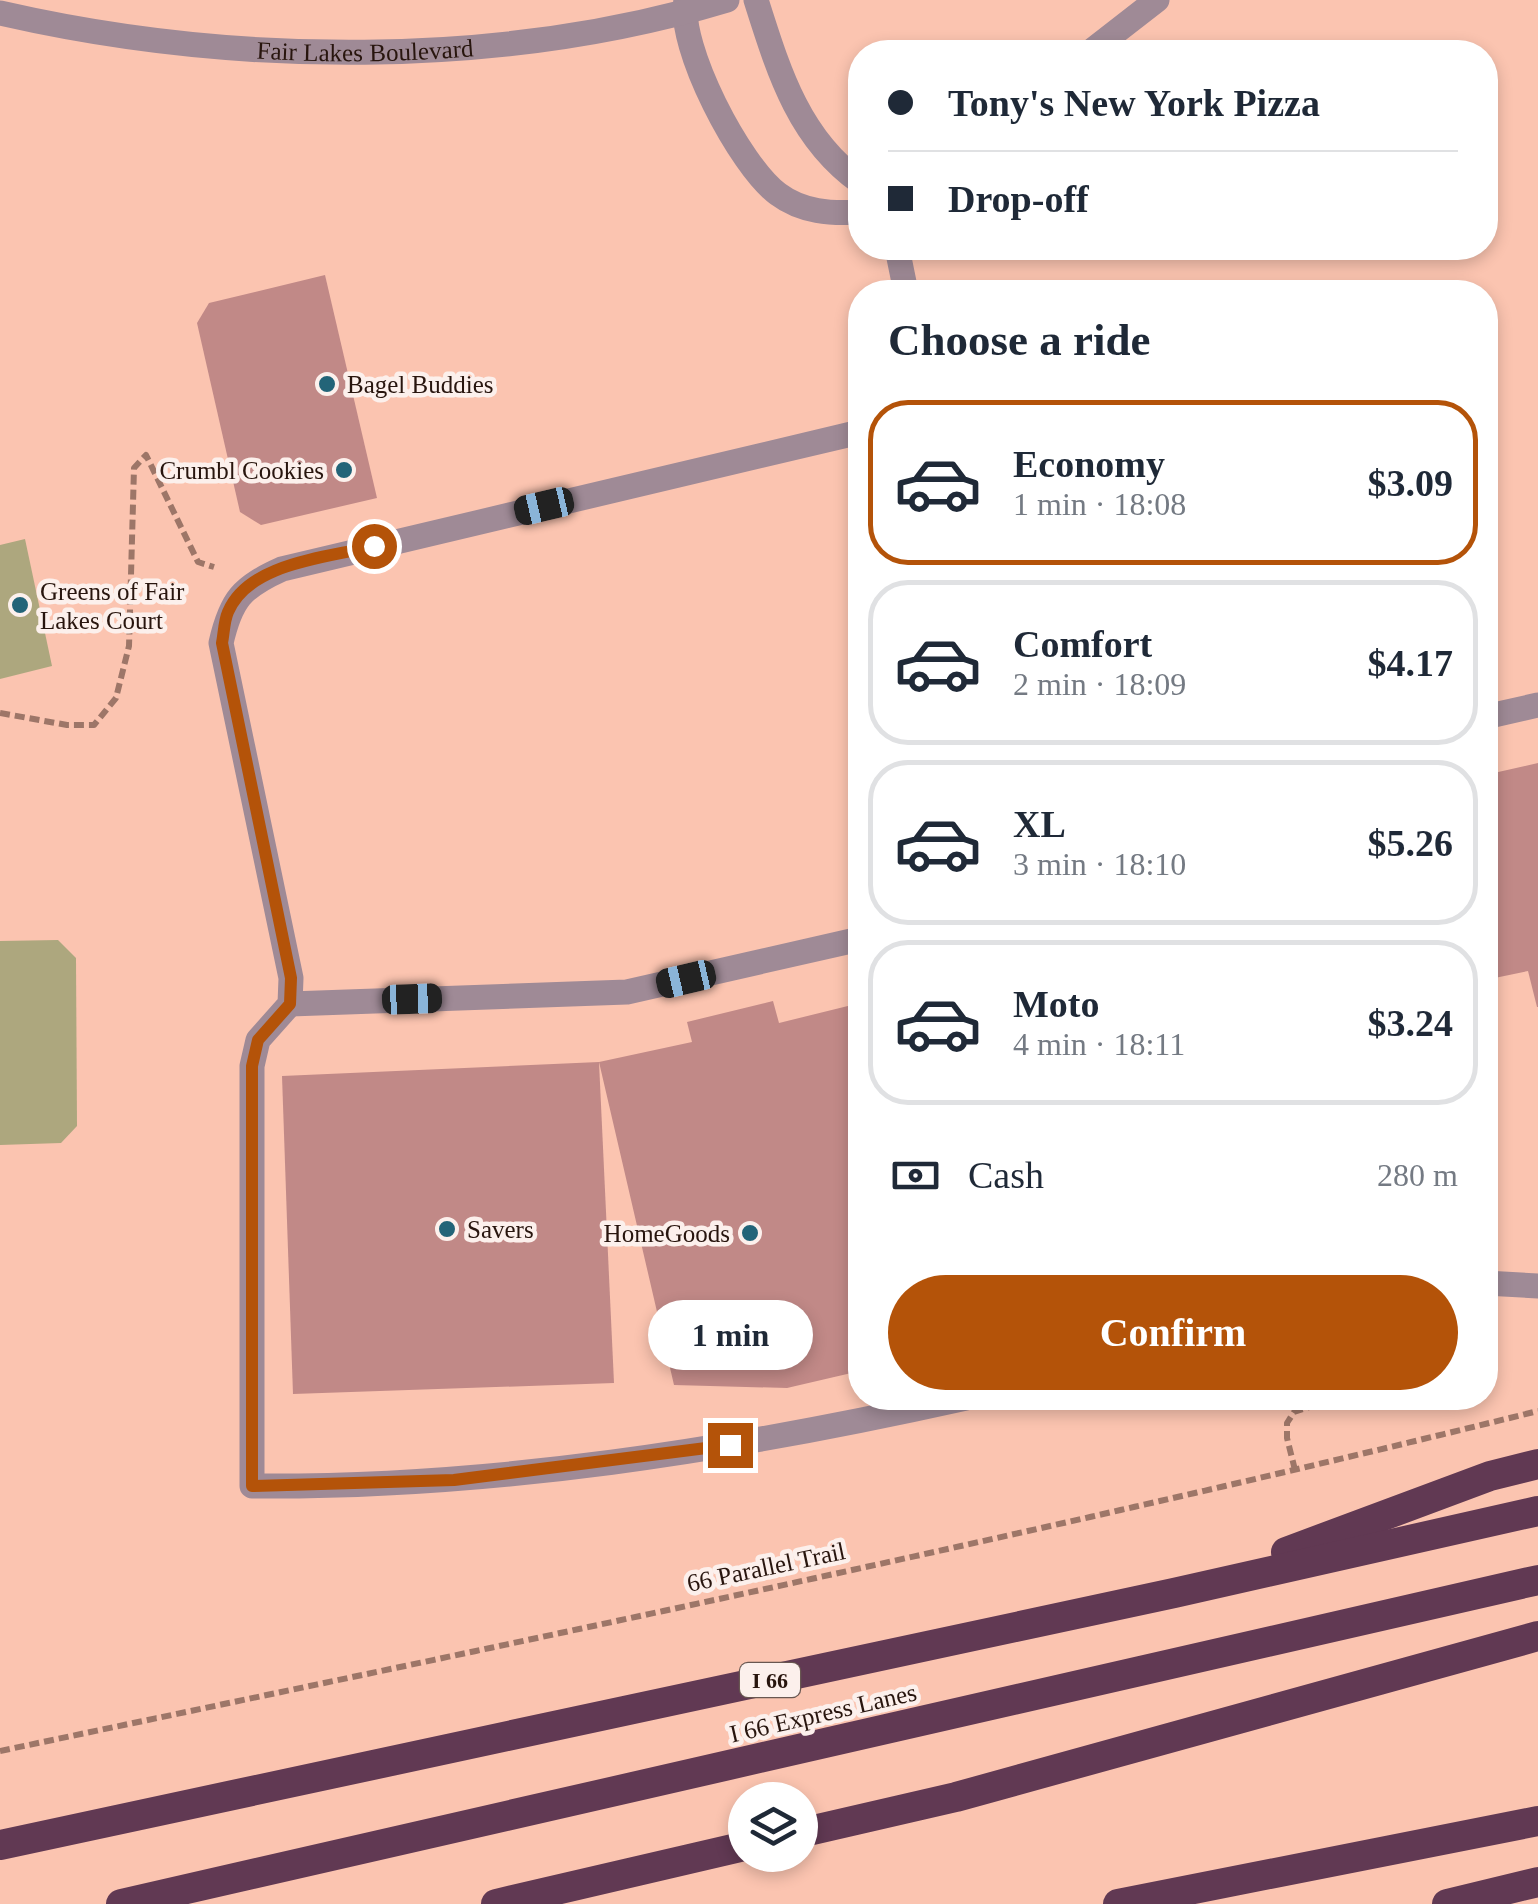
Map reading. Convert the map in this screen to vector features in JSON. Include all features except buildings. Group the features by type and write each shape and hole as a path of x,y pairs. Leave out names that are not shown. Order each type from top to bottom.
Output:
{"highway":[{"path":"1174,1594 1490,1476 1538,1464"},
{"name":"I 66","path":"0,1845 1174,1594 1538,1511"},
{"name":"I 66 Express Lanes","path":"121,1904 1538,1580"},
{"path":"818,1829 975,1792 1538,1636"},
{"path":"1118,1904 1538,1822"},
{"path":"496,1904 728,1850"},
{"path":"1447,1904 1538,1882"}],"street":[{"name":"Fair Lakes Boulevard","path":"0,12 158,41 257,52 368,51 548,38 648,24 685,6 727,0"},
{"path":"756,0 782,84 800,119 848,169"},
{"path":"1105,40 1156,0"},
{"path":"685,6 706,87 751,168 778,194 804,208 848,211"},
{"path":"848,435 282,569 252,583 228,610 222,643 291,978 290,1004 258,1040 252,1066 252,1486 454,1480 696,1451 905,1410"},
{"path":"1498,714 1538,705"},
{"path":"290,1004 627,992 848,941"},
{"path":"1498,1284 1538,1286"}],"path":[{"path":"0,713 67,725 94,724 116,698 129,646 134,468 146,455 198,562 214,567"},
{"path":"1295,1470 1287,1424 1294,1412 1300,1410"},
{"name":"66 Parallel Trail","path":"0,1750 1295,1470 1538,1411"}],"shaded area":[{"name":"Greens of Fair Lakes Court","path":"25,539 52,666 0,679 0,545"},
{"path":"58,940 76,958 77,1126 61,1143 0,1145 0,941"}],"place":[{"name":"Bagel Buddies","path":"327,384"},
{"name":"Crumbl Cookies","path":"344,470"},
{"name":"Greens of Fair Lakes Court","path":"20,605"},
{"name":"Savers","path":"447,1229"},
{"name":"HomeGoods","path":"750,1233"}],"route":[{"path":"374,546 282,569 252,583 228,610 222,643 291,978 290,1004 258,1040 252,1066 252,1486 454,1480 730,1445"}]}
